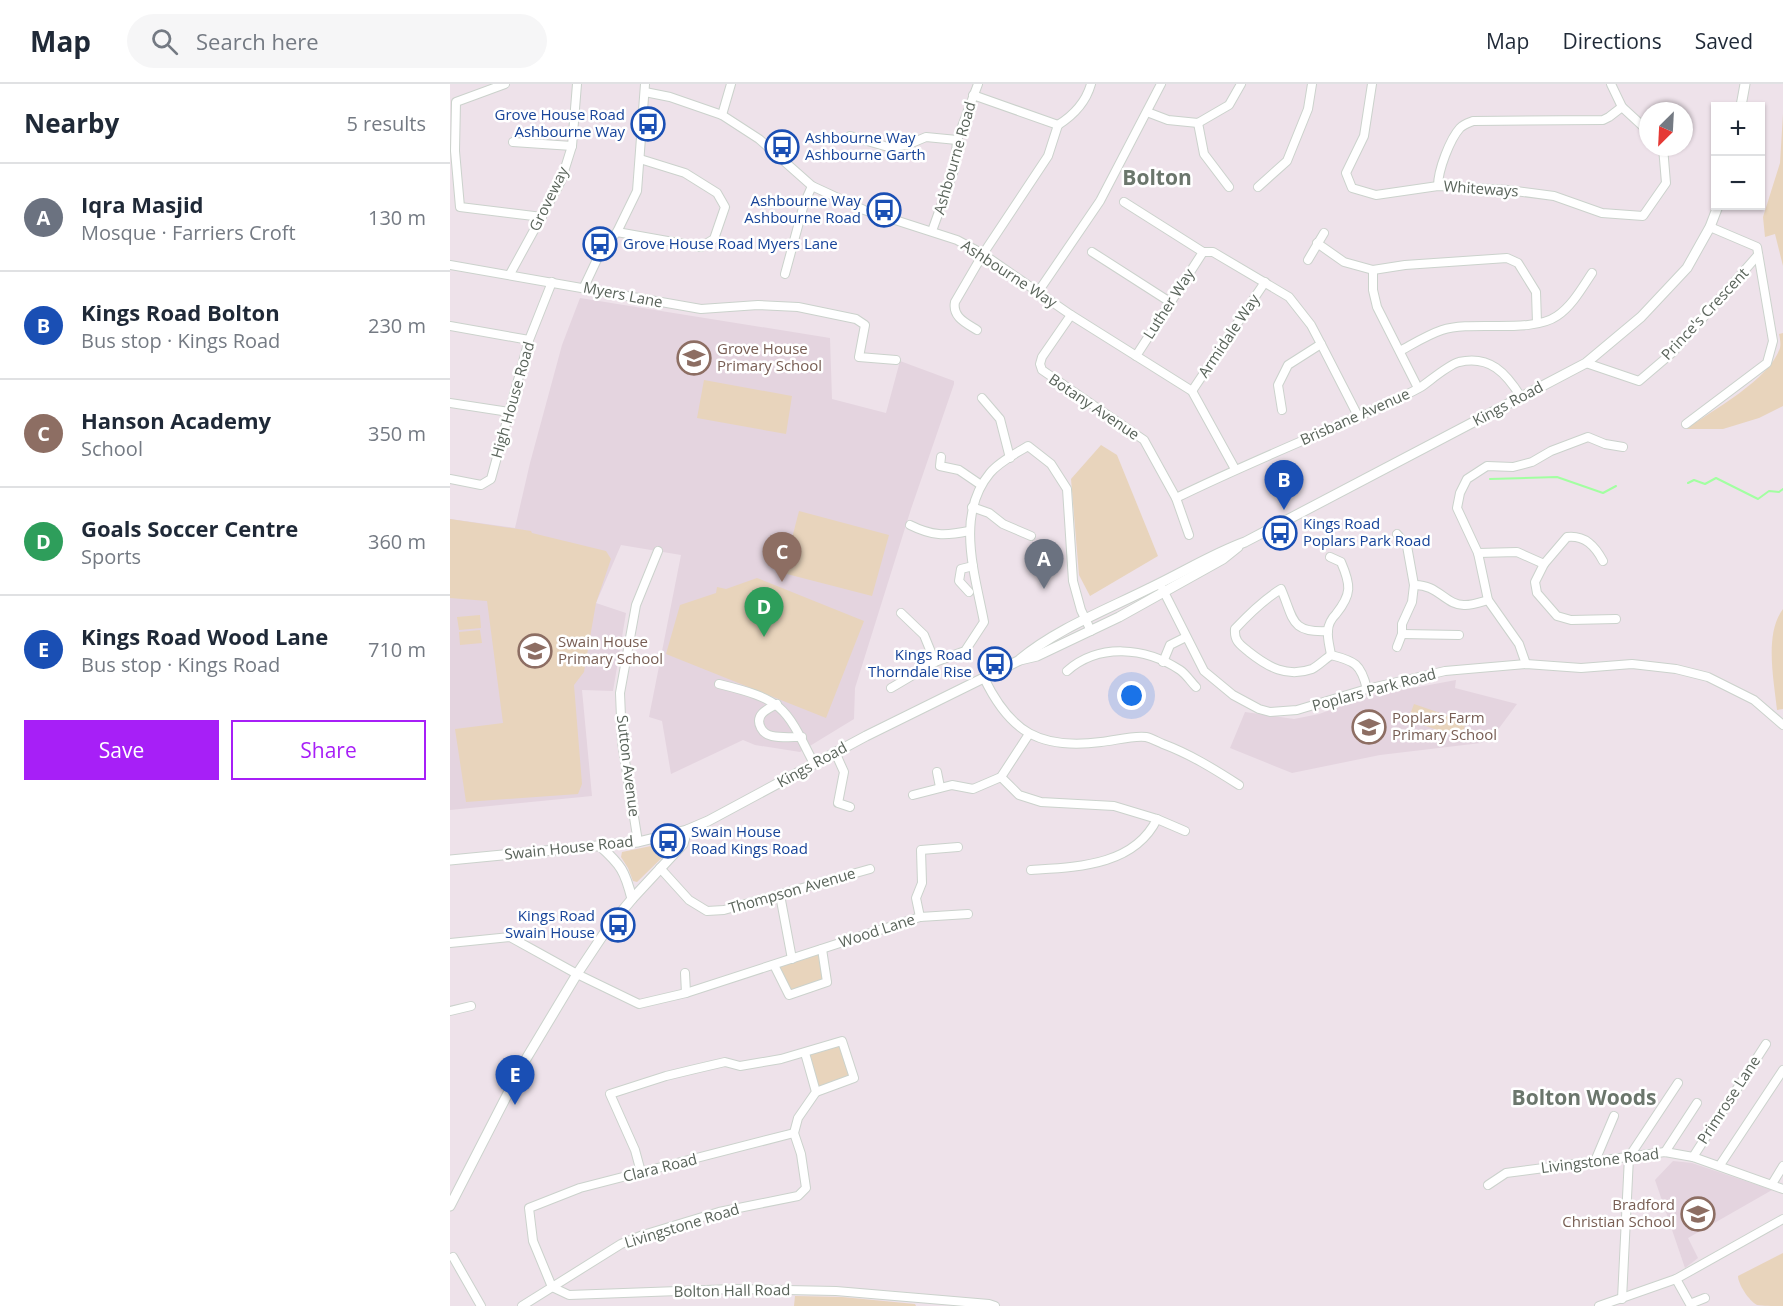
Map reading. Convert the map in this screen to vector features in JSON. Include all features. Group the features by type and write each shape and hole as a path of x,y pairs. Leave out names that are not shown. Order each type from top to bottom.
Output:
{"street":[{"path":"505,84 456,102 455,151 460,207 542,217"},
{"name":"Groveway","path":"510,274 561,181 572,146 577,84"},
{"path":"722,115 731,84"},
{"name":"Ashbourne Road","path":"932,231 949,189 955,167 957,140 978,84"},
{"path":"977,330 956,315 953,307 983,254 1047,156 1058,125 1071,117 1082,103 1091,84"},
{"path":"1038,292 1100,201 1161,84"},
{"path":"1147,112 1168,120 1198,123 1229,105 1241,84"},
{"path":"1258,187 1287,161 1308,109 1312,84"},
{"name":"Whiteways","path":"1372,84 1364,136 1346,173 1352,188 1376,195 1438,186 1508,190 1554,196 1602,213 1642,216 1666,183 1664,156"},
{"path":"1611,84 1622,107 1639,123"},
{"path":"1738,84 1740,102"},
{"path":"1741,102 1745,84"},
{"path":"584,287 601,251 617,232 637,191 645,88"},
{"name":"Ashbourne Way","path":"645,88 722,115 759,139 812,186 864,210 957,240 983,254 1071,315 1192,391 1235,469"},
{"path":"973,94 1058,125"},
{"path":"1438,186 1438,177 1453,137 1462,125 1473,121 1603,120 1622,107"},
{"path":"1198,123 1204,154 1228,187"},
{"path":"850,136 888,147 907,145 926,137 957,140"},
{"path":"513,142 572,146"},
{"path":"617,232 701,247 714,239 724,207 717,194 685,172 640,159"},
{"path":"785,274 804,204 812,186"},
{"path":"1124,202 1203,252 1213,252 1289,297 1311,325 1358,416"},
{"name":"Kings Road","path":"687,830 835,752 984,678 1018,660 1034,647 1085,620 1160,584 1219,552 1245,542 1586,363 1641,317 1687,268 1710,227 1716,210"},
{"path":"1686,424 1767,363 1773,341 1757,247 1710,227"},
{"path":"1308,260 1324,233"},
{"path":"1317,243 1344,262 1373,270 1405,265 1507,258 1518,263 1536,292 1537,323"},
{"path":"1092,252 1170,302"},
{"name":"Luther Way","path":"1136,356 1203,252"},
{"name":"Prince's Crescent","path":"1586,363 1639,381 1673,352 1758,255"},
{"name":"Myers Lane","path":"450,264 701,309 758,305 798,307 856,319 865,325 859,357 896,360"},
{"path":"1373,270 1377,307 1418,388"},
{"path":"1400,351 1442,330 1537,323 1555,318 1567,308 1592,273"},
{"name":"High House Road","path":"450,479 481,485 491,479 529,340 552,282"},
{"name":"Armidale Way","path":"1192,391 1265,282"},
{"name":"Botany Avenue","path":"1071,315 1042,357 1040,364 1042,370 1144,440 1176,498 1189,535"},
{"path":"450,326 529,340"},
{"path":"1282,410 1278,385 1288,364 1321,344"},
{"name":"Brisbane Avenue","path":"1176,498 1235,469 1418,388 1458,362 1491,364 1510,379 1521,397"},
{"path":"982,412 985,401 1000,419 1010,458"},
{"path":"450,403 509,412"},
{"path":"1526,664 1519,644 1488,600 1478,553 1457,508 1460,493 1467,479 1487,466 1513,466 1532,462 1551,451 1588,437 1605,444 1623,447"},
{"path":"891,688 935,662 965,651 984,622 969,531 972,507 981,485 991,472 1028,446 1051,464 1067,489 1073,581 1085,620 1091,631"},
{"path":"941,457 940,466 959,470 981,485"},
{"path":"972,507 989,513 1003,524 1031,536"},
{"path":"910,525 927,533 949,535 969,531"},
{"path":"1397,534 1407,546 1414,585 1412,602 1402,624 1402,634 1397,647"},
{"path":"1603,561 1596,548 1576,536 1567,537 1544,564 1535,582 1537,592 1557,616 1571,620 1616,620"},
{"name":"Kings Road","path":"1018,660 1037,656 1165,593 1223,559 1245,542"},
{"name":"Sutton Avenue","path":"638,842 622,742 620,693 636,605 658,551"},
{"path":"1478,553 1517,552 1544,564"},
{"path":"1330,557 1341,558 1349,589 1345,602 1332,619 1328,632 1331,655"},
{"path":"969,592 959,581 961,569 974,566"},
{"name":"Poplars Park Road","path":"1160,584 1204,671 1233,695 1259,709 1298,710 1367,689 1445,671 1526,664 1581,668 1632,664 1676,669 1708,677 1731,687 1768,710 1783,725"},
{"path":"1414,585 1425,585 1449,601 1464,606 1488,600"},
{"path":"1328,632 1311,632 1299,627 1293,619 1281,589 1257,606 1249,617 1235,629 1235,637 1238,643 1264,665 1282,671 1312,669 1331,655"},
{"path":"901,613 924,635 935,662"},
{"path":"1402,634 1459,635"},
{"path":"1163,662 1170,645 1186,637"},
{"path":"1067,671 1080,660 1097,653 1122,650 1163,662 1181,671 1196,687"},
{"path":"1331,655 1350,660 1356,665 1362,672 1367,689"},
{"path":"984,678 994,698 1009,719 1029,734 1054,742 1081,745 1145,737 1187,753 1239,785"},
{"path":"719,684 751,692 777,704 785,711 802,737 814,764"},
{"path":"777,704 759,716 759,724 763,732 772,736 802,737"},
{"path":"914,795 952,785 973,789 1001,777 1029,734"},
{"path":"835,752 844,772 838,804 850,807"},
{"path":"937,772 940,787"},
{"path":"1001,777 1018,795 1041,802 1114,806 1157,819 1185,831"},
{"path":"1031,870 1072,867 1118,857 1135,846 1151,830 1157,819"},
{"path":"450,1206 523,1064 577,974 607,929 683,844 687,830"},
{"name":"Swain House Road","path":"450,861 638,842 687,830"},
{"path":"600,846 619,862 627,877 632,899"},
{"path":"920,917 916,898 922,883 921,850 958,847"},
{"name":"Thompson Avenue","path":"660,868 689,900 707,911 724,910 870,869"},
{"path":"780,895 792,959"},
{"name":"Wood Lane","path":"450,943 510,937 577,974 639,1004 686,993 920,917 968,914"},
{"name":"Wood Lane","path":"774,965 789,995 827,982 822,949"},
{"path":"685,973 686,993"},
{"path":"450,1011 471,1006"},
{"path":"641,1172 635,1150 610,1094 705,1066 725,1062 740,1066 755,1064 805,1053 842,1041 854,1078 816,1092 798,1118 794,1133"},
{"name":"Primrose Lane","path":"1693,1157 1766,1044"},
{"path":"805,1053 816,1092"},
{"path":"1720,1165 1783,1070"},
{"path":"1622,1299 1629,1157 1678,1083"},
{"path":"1665,1152 1697,1103"},
{"path":"1594,1161 1614,1116"},
{"name":"Livingstone Road","path":"522,1306 621,1244 643,1235 719,1212 798,1196 806,1188 805,1174 794,1133"},
{"name":"Clara Road","path":"552,1287 534,1241 529,1208 580,1188 794,1133"},
{"name":"Livingstone Road","path":"1488,1185 1506,1173 1665,1152 1720,1165 1783,1189"},
{"path":"1772,1185 1783,1166"},
{"path":"1599,1306 1676,1279 1783,1218"},
{"path":"453,1257 481,1306"},
{"path":"1676,1279 1690,1304 1705,1298"},
{"name":"Bolton Hall Road","path":"552,1287 569,1295 733,1290 836,1291 995,1306"}],"shaded area":[{"path":"1783,114 1783,266 1775,234 1765,237 1763,217 1780,163"},
{"path":"580,298 830,338 832,399 886,413 900,361 954,381 954,384 911,509 855,688 854,719 800,752 755,745 743,740 671,774 662,721 649,717 681,555 621,545 596,603 626,613 613,691 582,690 592,796 450,810 450,519 515,528 562,345"},
{"path":"1783,333 1783,406 1759,418 1723,429 1686,429 1753,383 1774,360 1780,348 1779,334"},
{"path":"704,380 792,396 786,434 697,418"},
{"path":"1101,445 1117,455 1158,556 1090,596 1079,575 1071,479"},
{"path":"799,511 889,535 872,596 783,573"},
{"name":"Swain House Primary School","path":"450,519 531,531 606,551 611,559 596,603 584,672 574,685 582,784 578,794 466,802 455,729 503,723 487,601 450,598"},
{"path":"757,578 864,621 826,718 666,654 680,605 716,593 717,587 726,589"},
{"path":"1783,609 1783,709 1777,710 1772,644 1777,619"},
{"path":"480,615 481,628 459,630 457,617"},
{"path":"480,630 482,643 460,645 459,632"},
{"name":"Poplars Farm Primary School","path":"1456,680 1455,688 1517,704 1494,735 1481,743 1380,755 1292,773 1230,748 1245,712 1294,719 1319,714 1370,696"},
{"path":"1414,704 1466,722 1461,738 1408,720"},
{"path":"675,841 677,843 637,882 633,881 621,857 622,852"},
{"path":"819,953 824,980 790,992 777,966"},
{"path":"840,1043 850,1076 818,1088 808,1054"},
{"name":"Bradford Christian School","path":"1673,1161 1692,1163 1772,1190 1688,1238 1698,1258 1685,1268 1655,1180"},
{"path":"1783,1253 1783,1306 1757,1305 1745,1292 1738,1276"},
{"path":"795,1296 842,1297 915,1304 916,1306 794,1306"}],"waterway":[{"path":"1490,479 1557,477 1603,493 1616,486"},
{"path":"1688,483 1694,480 1705,484 1716,478 1758,499 1769,491 1779,492 1783,489"}],"place":[{"name":"Grove House Road Ashbourne Way","path":"648,124"},
{"name":"Ashbourne Way Ashbourne Garth","path":"782,147"},
{"name":"Ashbourne Way Ashbourne Road","path":"884,210"},
{"name":"Grove House Road Myers Lane","path":"600,244"},
{"name":"Grove House Primary School","path":"694,358"},
{"name":"Kings Road Bolton","path":"1284,510"},
{"name":"Kings Road Poplars Park Road","path":"1280,533"},
{"name":"Hanson Academy","path":"782,582"},
{"name":"Iqra Masjid","path":"1044,589"},
{"name":"Goals Soccer Centre","path":"764,637"},
{"name":"Swain House Primary School","path":"535,651"},
{"name":"Kings Road Thorndale Rise","path":"995,664"},
{"name":"Poplars Farm Primary School","path":"1369,727"},
{"name":"Swain House Road Kings Road","path":"668,841"},
{"name":"Kings Road Swain House","path":"618,925"},
{"name":"Kings Road Wood Lane","path":"515,1105"},
{"name":"Bradford Christian School","path":"1698,1214"}],"district":[{"name":"Bolton","path":"1157,178"},
{"name":"Bolton Woods","path":"1584,1098"}]}
